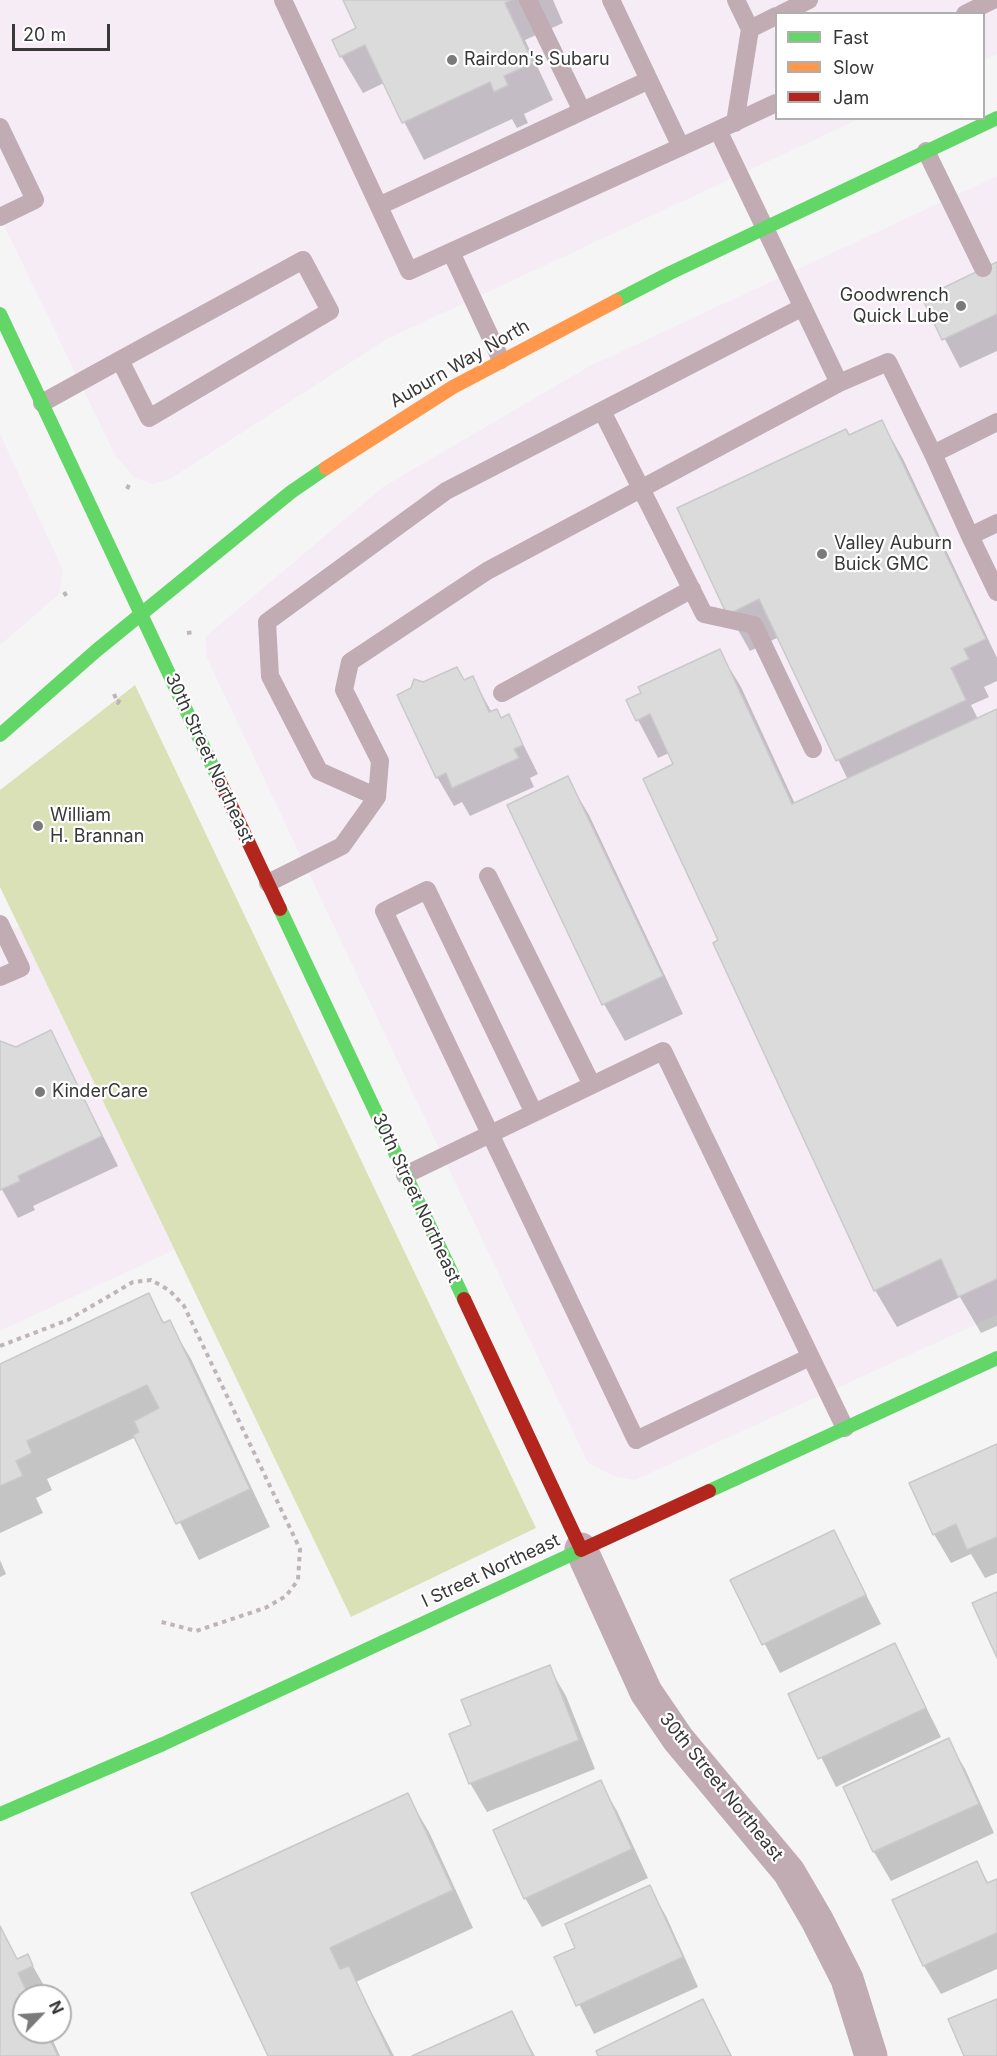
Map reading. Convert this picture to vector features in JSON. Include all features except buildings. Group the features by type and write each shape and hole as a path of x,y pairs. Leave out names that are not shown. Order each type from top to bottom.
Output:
{"street":[{"name":"Auburn Way North","path":"0,735 141,614 299,486 360,444 501,360 670,273 997,118"},
{"name":"30th Street Northeast","path":"0,314 581,1549 646,1692 678,1739 789,1872 847,1979 871,2056"},
{"name":"I Street Northeast","path":"0,1814 163,1744 997,1358"}],"lane":[{"path":"283,0 410,271 775,104"},
{"path":"528,0 582,111"},
{"path":"611,0 681,147"},
{"path":"736,0 750,29 727,126 765,228 839,383"},
{"path":"785,12 809,0"},
{"path":"969,12 993,0"},
{"path":"750,29 775,17"},
{"path":"379,206 649,80"},
{"path":"0,127 35,200 0,217"},
{"path":"926,151 983,268"},
{"path":"451,252 501,360"},
{"path":"42,403 120,360 303,260 330,312 149,418 120,360"},
{"path":"377,797 319,771 270,676 267,622 446,491 803,307"},
{"path":"268,884 342,846 377,797 380,761 344,690 350,662 487,571 642,486 839,383 888,362 997,592"},
{"path":"602,411 642,486 704,614 754,625 813,748"},
{"path":"933,454 997,422"},
{"path":"970,536 997,524"},
{"path":"502,693 692,589"},
{"path":"488,876 592,1085"},
{"path":"534,1113 427,890 384,911 636,1440 810,1357"},
{"path":"0,924 21,968 0,977"},
{"path":"405,1175 663,1051 844,1428"}],"path":[{"path":"127,489 130,483"},
{"path":"64,592 68,599"},
{"path":"187,633 194,632"},
{"path":"114,694 118,703 121,696"},
{"path":"0,1346 68,1320 133,1282 151,1280 169,1290 184,1306 300,1549 298,1580 286,1596 265,1608 196,1631 158,1621"}],"shaded area":[{"path":"0,0 997,0 997,54 985,60 985,12 775,12 775,120 857,120 387,339 170,479 153,484 135,478 115,455 0,217"},
{"path":"997,176 997,1315 635,1480 613,1476 588,1463 207,658 205,637 383,487 588,367"},
{"path":"0,434 63,570 59,594 0,645"},
{"path":"19,926 174,1250 0,1331 0,935"}],"green space":[{"path":"135,685 536,1528 351,1617 0,887 0,790"}],"traffic: fast":[{"path":"616,301 670,273 997,118"},
{"path":"0,314 218,778"},
{"path":"0,735 97,650 291,492 326,468"},
{"path":"280,909 464,1299"},
{"path":"709,1491 997,1358"},
{"path":"0,1814 163,1744 581,1550"}],"traffic: slow":[{"path":"326,468 453,387 616,301"}],"traffic: jam":[{"path":"218,778 280,909"},
{"path":"464,1299 581,1549"},
{"path":"581,1550 709,1491"}],"place":[{"name":"Rairdon's Subaru","path":"452,60"},
{"name":"Goodwrench Quick Lube","path":"961,306"},
{"name":"Valley Auburn Buick GMC","path":"822,554"},
{"name":"William H. Brannan","path":"38,826"},
{"name":"KinderCare","path":"40,1092"}]}
